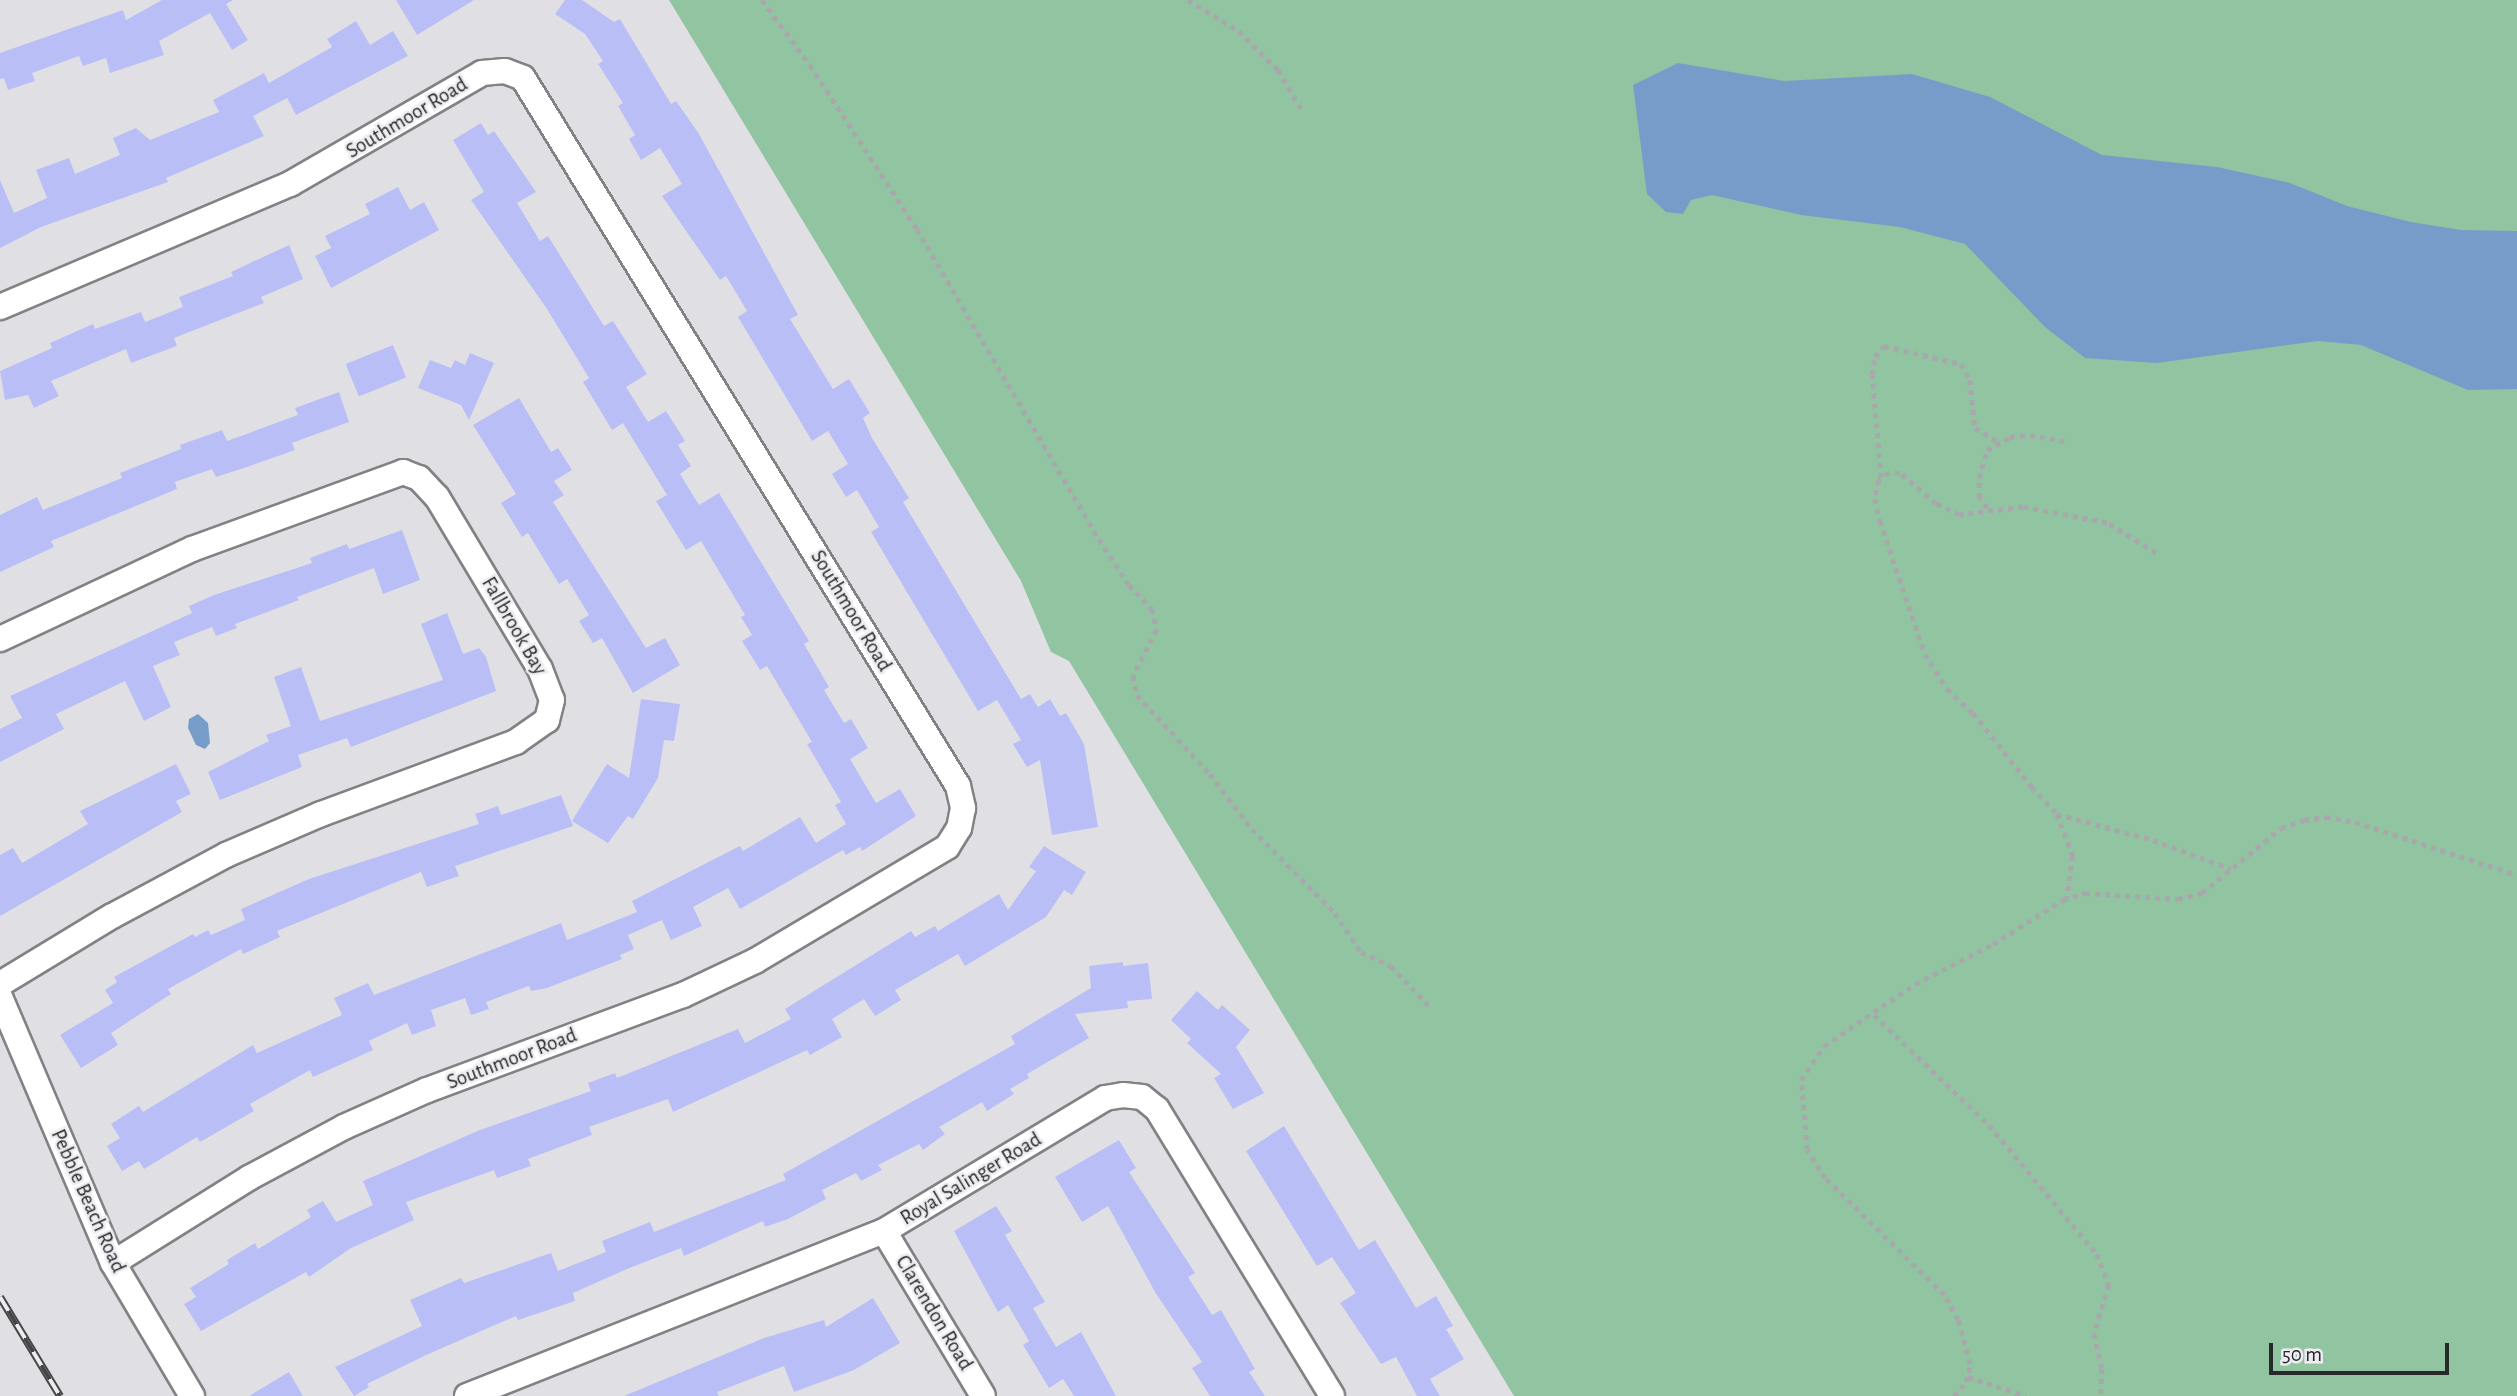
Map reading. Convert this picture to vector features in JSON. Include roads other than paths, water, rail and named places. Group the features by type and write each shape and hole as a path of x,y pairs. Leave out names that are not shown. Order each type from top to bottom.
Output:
{"street":[{"name":"Southmoor Road","path":"0,307 290,184 482,73 505,71 523,78 958,786 963,808 958,828 947,847 755,961 683,995 428,1090 344,1127 249,1178 113,1263"},
{"name":"Fallbrook Bay","path":"0,639 192,549 379,477 403,472 419,478 437,497 540,669 552,700 547,720 523,738 321,814 226,855 113,916 0,984"},
{"name":"Pebble Beach Road","path":"0,998 113,1263 192,1396"},
{"name":"Royal Salinger Road","path":"467,1396 884,1231 1105,1098 1142,1097 1157,1109 1332,1396"},
{"name":"Clarendon Road","path":"884,1231 983,1396"}],"water":[{"path":"1678,63 1784,81 1912,74 1990,97 2102,155 2217,167 2290,183 2347,206 2411,222 2461,230 2517,231 2517,389 2468,390 2361,345 2318,341 2157,363 2085,358 2045,327 1965,244 1900,227 1801,215 1712,195 1691,200 1683,214 1666,212 1647,194 1633,85"},
{"path":"198,714 208,723 210,743 205,749 196,745 188,728 189,719"}],"railway":[{"path":"0,1297 60,1396"}]}
